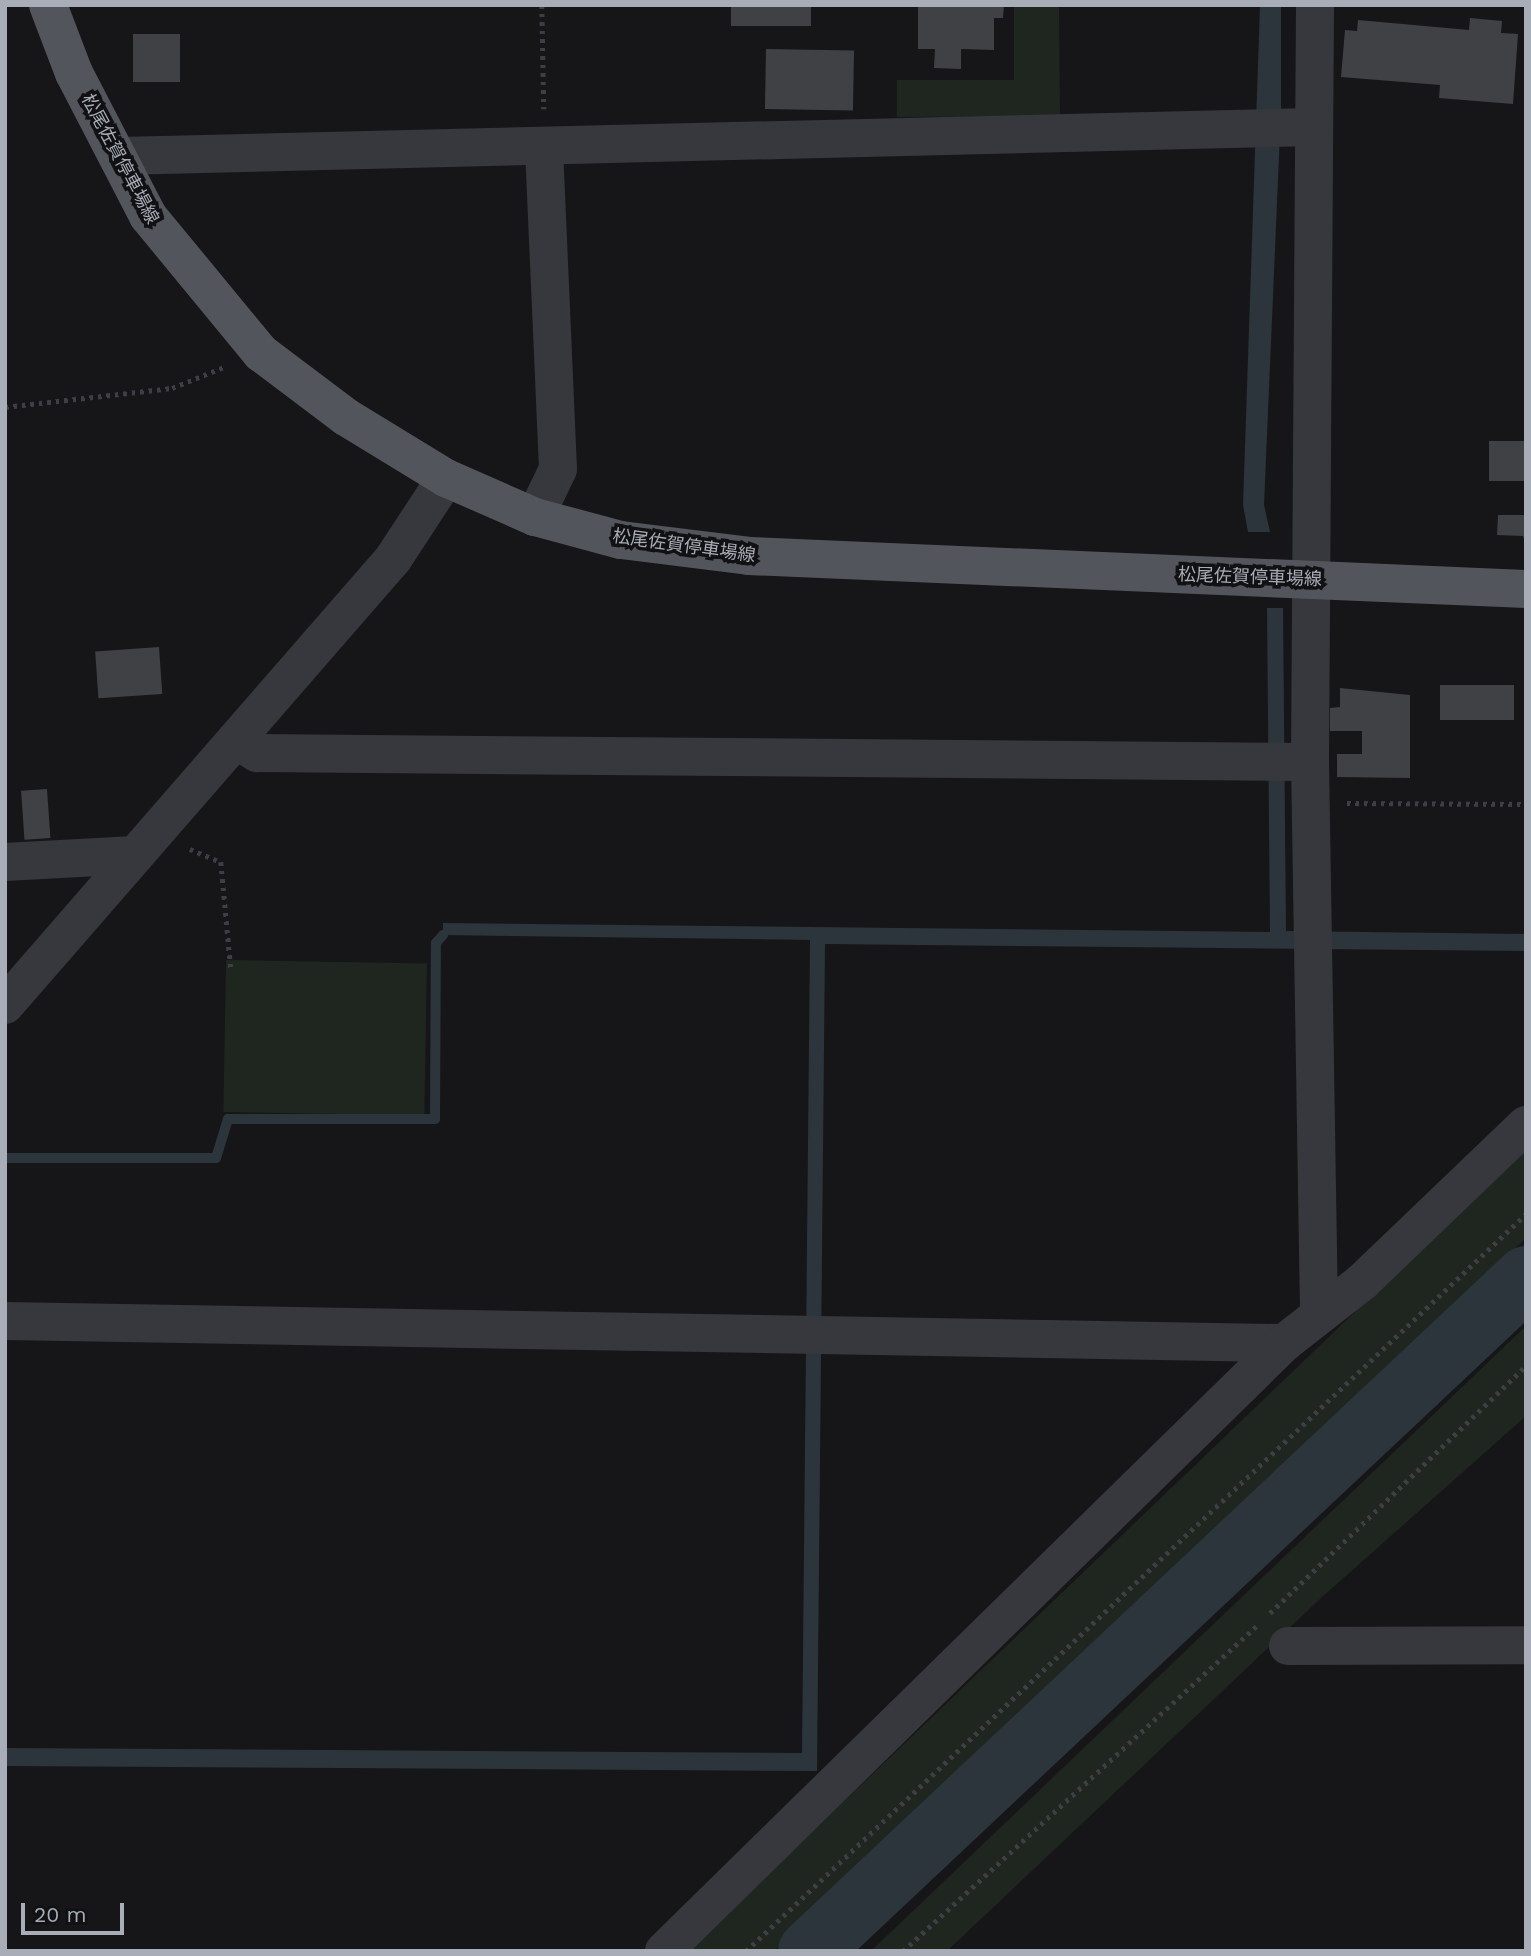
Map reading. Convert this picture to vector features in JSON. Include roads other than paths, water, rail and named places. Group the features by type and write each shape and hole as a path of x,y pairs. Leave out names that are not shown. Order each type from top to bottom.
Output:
{"main road":[{"name":"松尾佐賀停車場線","path":"48,5 74,73 148,216 261,353 346,417 446,478 535,517 621,540 749,556 1526,589"}],"street":[{"path":"1315,5 1304,127 1310,580 1289,762 1311,802 1319,1310"},
{"path":"119,156 544,148 1304,127"},
{"path":"535,517 558,469 544,148"},
{"path":"5,1005 393,559 446,478"},
{"path":"236,740 257,753 1289,762"},
{"path":"5,862 135,855"},
{"path":"664,1951 1284,1343 1319,1310 1362,1282 1526,1125"},
{"path":"5,1321 1284,1343"},
{"path":"1288,1646 1526,1645"}],"waterway":[{"path":"5,1158 216,1158 228,1119 435,1119 436,943 443,935"},
{"path":"809,1951 1526,1277"}]}
